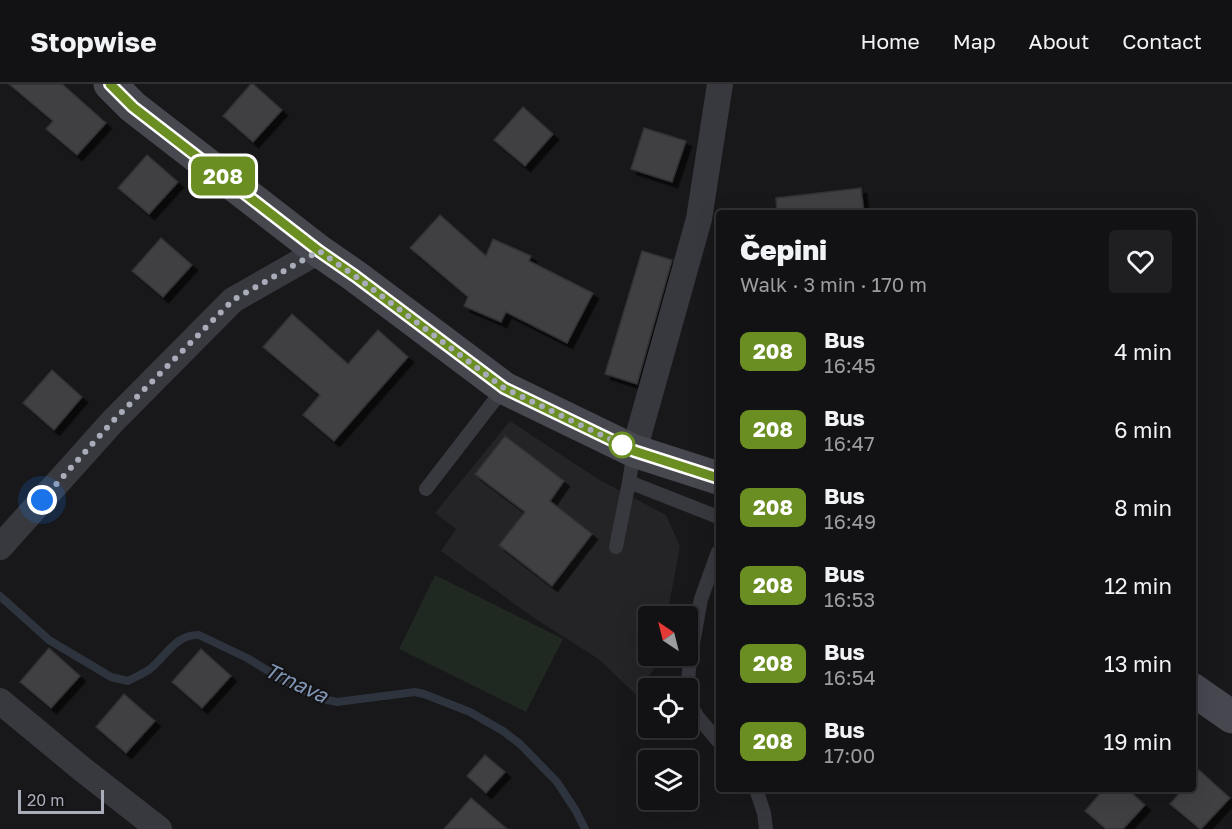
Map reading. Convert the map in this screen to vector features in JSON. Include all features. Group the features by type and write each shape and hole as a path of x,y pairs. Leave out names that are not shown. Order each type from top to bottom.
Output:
{"main road":[{"path":"110,84 133,107 319,251 504,388 632,466 716,478"},
{"path":"1196,692 1232,717"}],"street":[{"path":"632,466 699,219 720,84"},
{"path":"0,547 113,421 233,300 319,251"},
{"path":"0,701 159,829"}],"lane":[{"path":"426,489 504,388"},
{"path":"616,547 632,466 716,517"},
{"path":"688,678 701,599 716,558"},
{"path":"698,717 716,739"},
{"path":"757,792 764,813 766,829"}],"shaded area":[{"path":"510,421 598,479 666,515 680,546 669,606 638,606 638,666 656,666 647,678 638,678 638,690 635,694 600,660 537,620 441,551 456,529 435,513"},
{"path":"435,575 563,639 526,712 399,649"}],"building":[{"path":"9,84 62,84 106,123 77,155 46,129 53,121"},
{"path":"251,84 282,110 253,142 223,116"},
{"path":"523,107 553,134 525,166 494,140"},
{"path":"644,128 686,141 672,182 631,169"},
{"path":"147,155 178,182 149,214 118,188"},
{"path":"861,188 864,210 777,210 776,198"},
{"path":"440,215 486,256 493,239 531,256 529,261 593,293 567,343 506,312 501,322 464,306 468,297 410,248"},
{"path":"161,238 192,265 163,297 132,271"},
{"path":"642,251 672,260 637,384 605,374"},
{"path":"292,314 348,364 378,330 408,357 334,441 303,415 320,395 263,347"},
{"path":"52,370 82,397 54,430 23,403"},
{"path":"505,436 564,481 550,501 592,534 552,586 499,545 525,512 475,474"},
{"path":"49,648 80,676 51,708 20,682"},
{"path":"201,649 231,676 202,708 172,682"},
{"path":"124,694 155,721 126,753 96,727"},
{"path":"485,755 505,772 486,793 467,776"},
{"path":"1199,770 1230,798 1201,829 1170,804 1180,792 1196,792 1196,773"},
{"path":"1101,792 1130,792 1145,805 1123,829 1106,829 1085,811"},
{"path":"471,798 507,829 444,829"}],"waterway":[{"name":"Trnava","path":"0,596 49,640 111,677 128,681 150,669 184,638 199,635 247,658 295,687 323,699 337,702 415,692 470,712 520,744 557,782 585,829"}],"bus line":[{"name":"208","path":"110,84 133,107 319,251 504,388 634,451 716,477"}],"route":[{"path":"42,500 113,421 233,300 319,251 504,388 622,445"}]}
